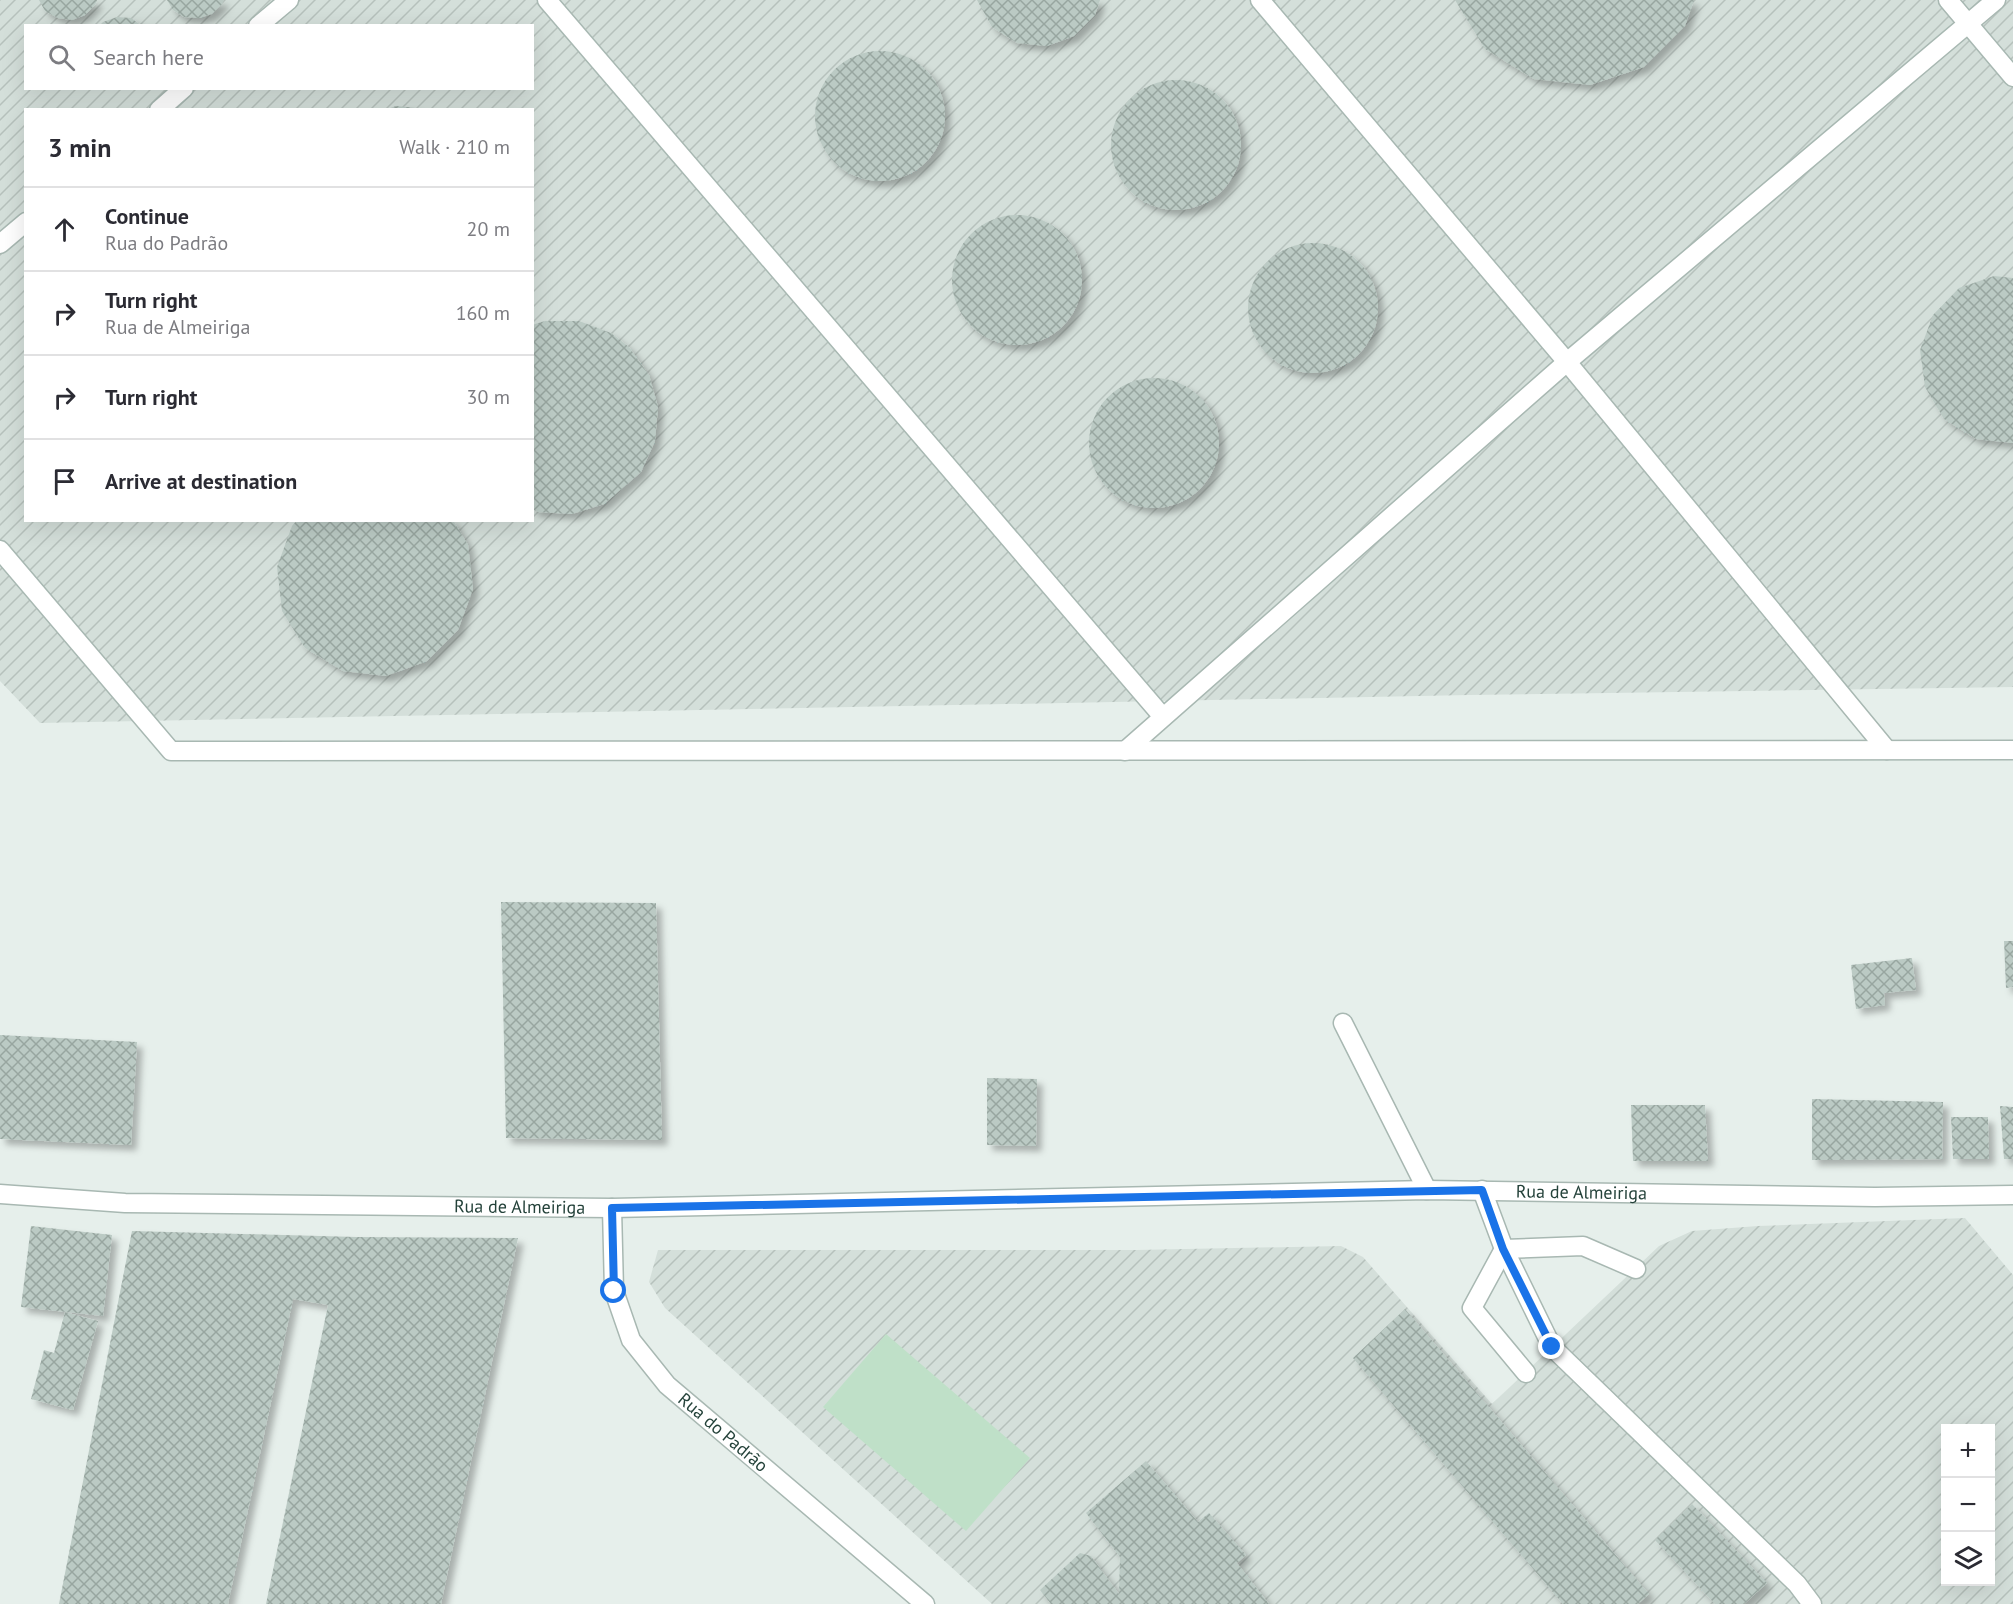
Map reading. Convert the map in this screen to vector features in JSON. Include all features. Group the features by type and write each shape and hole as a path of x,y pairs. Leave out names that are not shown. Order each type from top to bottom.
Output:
{"street":[{"path":"260,24 289,0"},
{"path":"547,0 1163,717"},
{"path":"1260,0 1567,362 1887,750"},
{"path":"1948,0 2013,77"},
{"path":"1125,751 1567,362 1996,0"},
{"path":"161,108 182,90"},
{"path":"0,244 24,224"},
{"path":"0,550 171,751 2013,750"},
{"path":"1343,1023 1427,1190"},
{"name":"Rua de Almeiriga","path":"0,1194 125,1203 612,1208 1427,1190 1875,1197 2013,1196"},
{"path":"1482,1190 1503,1249 1552,1347 1797,1584 1812,1604"},
{"name":"Rua do Padrão","path":"612,1208 614,1291 631,1340 638,1349 667,1385 925,1604"},
{"path":"1503,1249 1583,1246 1636,1269"},
{"path":"1503,1249 1472,1308 1526,1372"}],"shaded area":[{"path":"0,0 2013,0 2013,687 1469,695 40,723 0,681"},
{"path":"1965,1218 2013,1275 2013,1604 992,1604 665,1308 649,1282 658,1250 1136,1250 1341,1246 1363,1257 1492,1404 1659,1246 1692,1231 1758,1226"}],"green space":[{"path":"886,1334 1030,1458 966,1531 823,1407"}],"building":[{"path":"39,0 97,0 85,15 72,20 58,18 45,11"},
{"path":"167,0 224,0 212,14 199,18 184,17 173,10"},
{"path":"977,0 1100,0 1095,15 1074,36 1047,46 1017,43 992,27"},
{"path":"1455,0 1694,0 1685,26 1644,67 1590,85 1534,79 1485,49"},
{"path":"117,17 131,18 139,24 101,24"},
{"path":"880,51 905,56 926,70 940,91 945,116 940,141 926,162 905,176 880,181 855,176 834,162 820,141 815,116 820,91 834,70 855,56"},
{"path":"1176,80 1201,85 1222,99 1236,120 1241,145 1236,170 1222,191 1201,205 1176,210 1151,205 1130,191 1116,170 1111,145 1116,120 1130,99 1151,85"},
{"path":"396,106 417,108 390,108"},
{"path":"1017,215 1042,220 1063,234 1077,255 1082,280 1077,305 1063,326 1042,340 1017,345 992,340 971,326 957,305 952,280 957,255 971,234 992,220"},
{"path":"1313,243 1338,248 1359,262 1373,283 1378,308 1373,333 1359,354 1338,368 1313,373 1288,368 1267,354 1253,333 1248,308 1253,283 1267,262 1288,248"},
{"path":"1994,276 2013,278 2013,443 1976,439 1944,419 1925,387 1920,350 1933,315 1959,288"},
{"path":"545,321 579,321 611,333 629,347 649,375 658,407 655,441 641,472 604,504 572,514 534,510 534,324"},
{"path":"1154,378 1179,383 1200,397 1214,418 1219,443 1214,468 1200,489 1179,503 1154,508 1129,503 1108,489 1094,468 1089,443 1094,418 1108,397 1129,383"},
{"path":"295,522 454,522 468,545 473,589 458,630 427,661 386,676 343,671 305,648 282,611 277,567"},
{"path":"501,902 656,903 662,1140 506,1138"},
{"path":"2004,941 2013,941 2013,987 2006,988"},
{"path":"1912,958 1916,990 1884,993 1885,1005 1856,1009 1851,965"},
{"path":"0,1035 137,1042 131,1145 0,1139"},
{"path":"987,1078 1037,1079 1036,1146 987,1145"},
{"path":"1812,1099 1943,1102 1942,1159 1812,1160"},
{"path":"1631,1105 1705,1105 1708,1161 1633,1161"},
{"path":"2000,1106 2013,1107 2013,1159 2004,1159"},
{"path":"1951,1117 1988,1117 1989,1159 1953,1159"},
{"path":"31,1226 112,1235 103,1316 21,1307"},
{"path":"132,1231 357,1237 518,1238 441,1604 266,1604 328,1305 293,1299 228,1604 59,1604"},
{"path":"1405,1309 1649,1594 1638,1604 1563,1604 1353,1358"},
{"path":"65,1312 98,1321 73,1410 31,1399 44,1350 54,1353"},
{"path":"1146,1461 1198,1522 1209,1513 1246,1555 1237,1563 1269,1604 1051,1604 1040,1590 1080,1553 1091,1556 1119,1594 1120,1557 1086,1513"},
{"path":"1692,1504 1767,1583 1744,1604 1715,1604 1655,1540"}],"route":[{"path":"614,1291 612,1208 1482,1190 1503,1249 1552,1347"}]}
